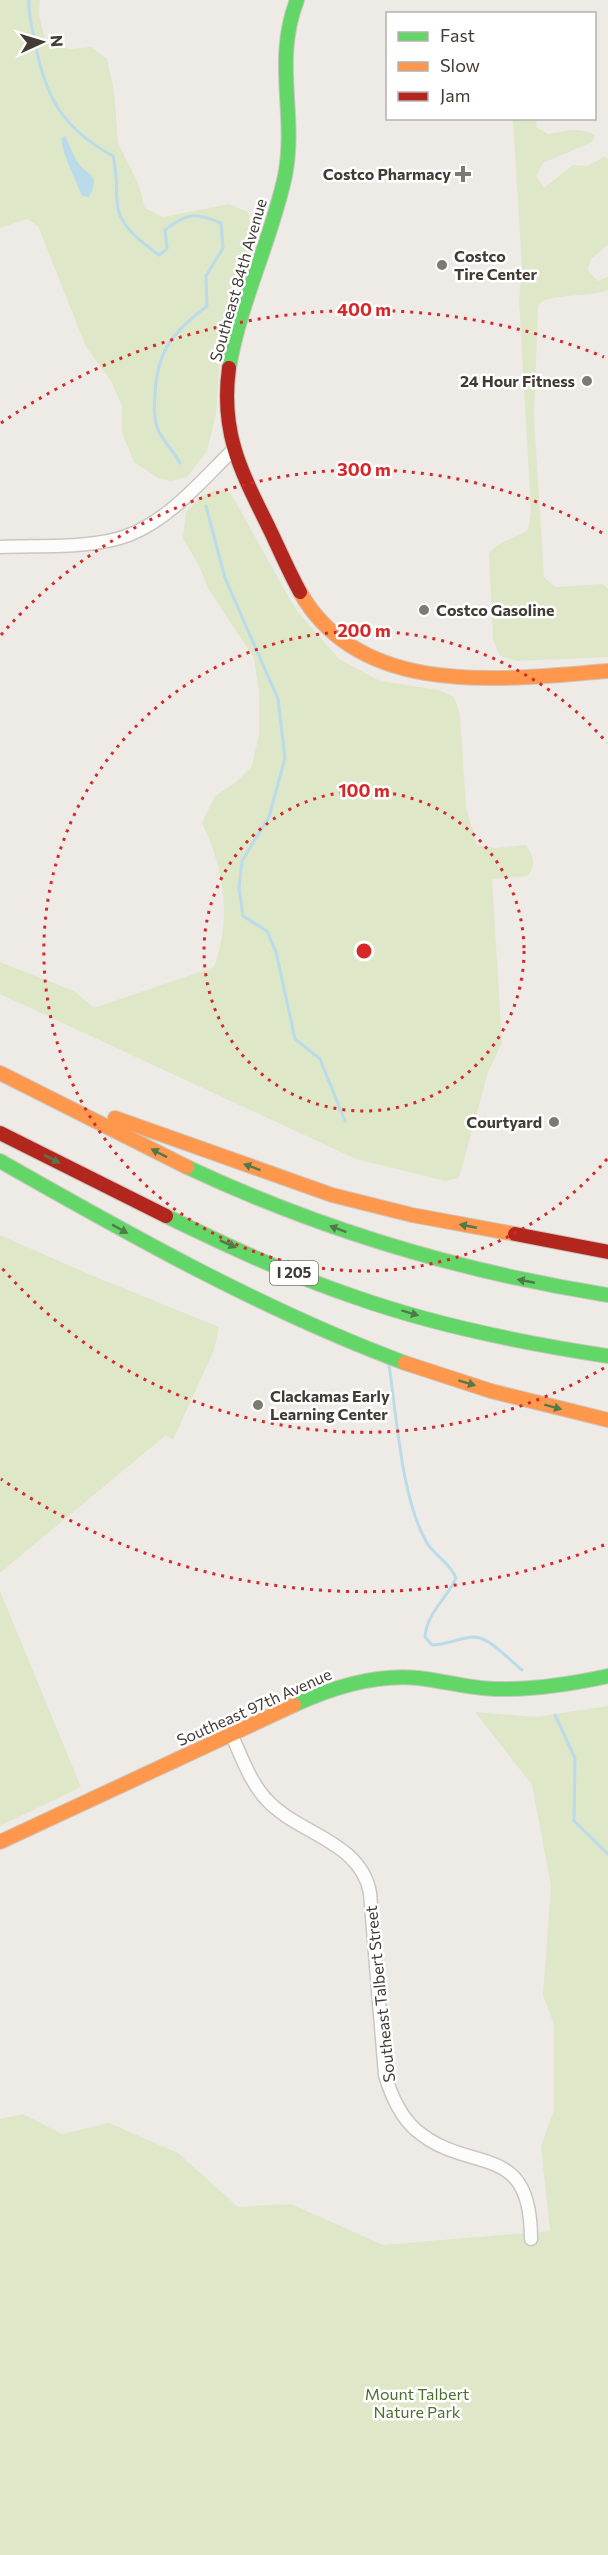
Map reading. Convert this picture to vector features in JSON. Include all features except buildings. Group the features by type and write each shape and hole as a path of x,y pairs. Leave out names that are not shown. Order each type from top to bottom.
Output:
{"main road":[{"name":"Southeast 84th Avenue","path":"297,0 286,24 284,44 289,130 286,175 228,374 227,413 233,450 245,482 297,588 329,631 365,657 400,669 456,675 528,677 608,671"},
{"path":"0,1073 211,1177 262,1200 351,1234 426,1258 500,1276 608,1295"},
{"path":"23,1084 332,1195 412,1215 608,1252"},
{"name":"I 205","path":"0,1133 194,1229 321,1285 410,1313 496,1336 608,1356"},
{"path":"0,1161 147,1244 302,1322 388,1356 499,1393 608,1420"},
{"path":"590,1249 608,1241"},
{"name":"Southeast 97th Avenue","path":"0,1842 300,1702 358,1681 403,1677 475,1688 516,1688 576,1683 608,1676"},
{"path":"576,1683 608,1684"}],"street":[{"path":"0,547 109,541 130,535 163,516 233,450"},
{"name":"Southeast Talbert Street","path":"231,1734 256,1786 267,1801 282,1814 349,1855 366,1877 370,1893 385,2075 395,2103 416,2130 428,2139 494,2163 508,2172 526,2196 531,2213 531,2239"}],"green space":[{"path":"0,0 40,0 39,14 46,44 71,49 91,47 107,59 114,91 118,143 138,183 145,208 163,217 229,204 248,212 254,236 220,357 216,414 207,451 187,477 171,481 158,478 134,462 122,433 122,406 111,381 86,347 38,226 27,219 0,228"},
{"path":"513,120 537,120 536,127 548,134 577,130 595,135 592,142 543,163 536,176 544,188 573,165 587,166 604,157 608,159 608,245 591,259 588,270 598,281 608,277 608,290 550,299 538,306 534,416 544,577 555,587 603,584 608,589 608,657 517,661 500,656 493,640 489,554 502,543 528,530 531,512 519,301 522,268"},
{"path":"217,490 230,492 296,610 339,659 380,681 439,690 454,697 460,714 466,808 477,845 496,848 526,845 532,857 532,868 527,876 492,879 502,1043 488,1072 459,1178 445,1181 356,1159 0,994 0,962 74,991 94,1008 214,967 223,930 223,894 216,858 202,823 215,796 235,783 252,766 259,734 259,692 254,658 209,590 183,538 186,512 200,497"},
{"path":"0,1235 219,1327 214,1350 173,1440 166,1435 0,1573"},
{"path":"0,1591 81,1787 0,1826"},
{"name":"Mount Talbert Nature Park","path":"608,1706 608,2555 0,2555 0,2119 23,2114 62,2134 109,2123 178,2153 238,2207 291,2204 383,2245 550,2231 541,2146 554,2110 554,2024 543,1995 551,1886 532,1785 475,1712 535,1717"}],"water":[{"path":"65,136 77,161 93,177 94,184 89,197 82,196 67,161 61,139"}],"waterway":[{"path":"29,0 30,21 44,79 59,110 69,123 81,135 113,156 118,209 129,229 140,241 159,255 167,249 165,230 179,220 197,216 221,223 223,248 206,276 207,306 169,343 163,354 156,379 155,419 157,428 180,463"},
{"path":"206,506 225,578 278,699 285,758 269,817 242,861 239,888 243,916 267,931 276,952 295,1039 320,1059 345,1121"},
{"path":"389,1365 401,1457 411,1504 427,1543 456,1578 429,1620 425,1637 432,1645 469,1637 481,1638 522,1670"},
{"path":"555,1715 575,1758 574,1821 608,1854"}],"traffic: fast":[{"path":"229,368 240,319 272,224 285,176 289,131 287,45 290,23 297,0"},
{"path":"0,1161 99,1217 249,1296 300,1320 405,1363"},
{"path":"187,1167 289,1210 393,1246 499,1274 608,1295"},
{"path":"166,1216 283,1270 417,1317 480,1332 608,1356"},
{"path":"294,1705 339,1687 386,1678 418,1678 475,1687 523,1689 608,1676"}],"traffic: slow":[{"path":"300,592 326,627 359,651 397,667 438,675 481,678 608,671"},
{"path":"0,1073 187,1167"},
{"path":"115,1118 332,1195 412,1215 515,1234"},
{"path":"405,1363 491,1391 608,1420"},
{"path":"0,1842 294,1705"}],"traffic: jam":[{"path":"229,368 228,413 242,471 300,592"},
{"path":"0,1133 166,1216"},
{"path":"515,1234 608,1252"}],"place":[{"name":"Costco Pharmacy","path":"463,174"},
{"name":"Costco Tire Center","path":"442,265"},
{"name":"24 Hour Fitness","path":"587,381"},
{"name":"Costco Gasoline","path":"424,610"},
{"name":"Courtyard","path":"554,1122"},
{"name":"Clackamas Early Learning Center","path":"258,1405"}]}
